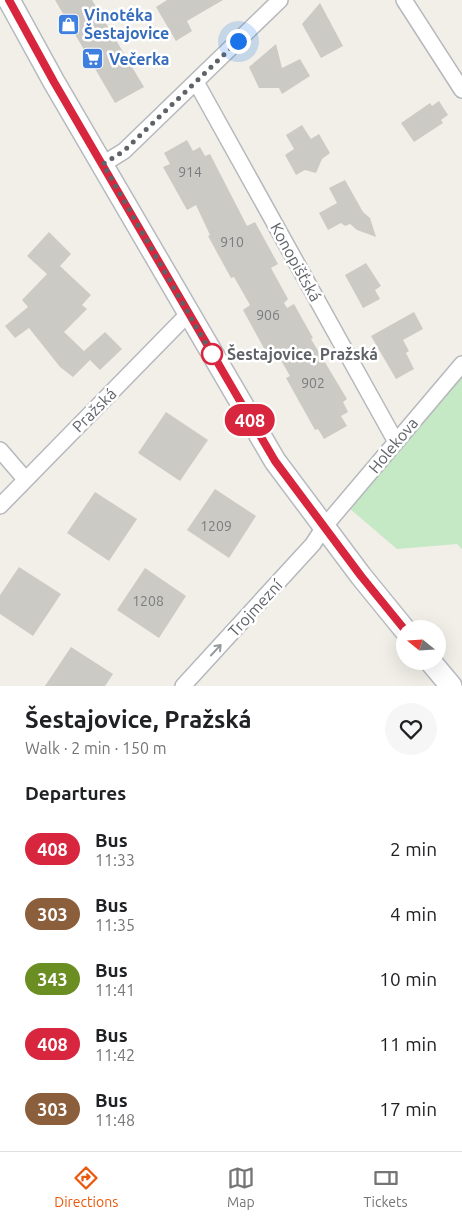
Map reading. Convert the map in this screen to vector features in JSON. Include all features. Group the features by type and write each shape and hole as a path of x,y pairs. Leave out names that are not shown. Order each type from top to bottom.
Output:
{"street":[{"path":"9,0 54,82 275,461 397,620"},
{"path":"103,164 124,151 280,0"},
{"path":"404,0 462,90"},
{"name":"Konopišťská","path":"196,82 396,442"},
{"name":"Pražská","path":"0,506 189,313"},
{"name":"Holekova","path":"324,527 462,364"},
{"path":"0,450 25,479"},
{"name":"Trojmezní","path":"183,686 313,544 324,527"},
{"path":"437,670 450,686"}],"green space":[{"path":"462,370 462,549 457,544 397,549 349,508"}],"building":[{"path":"55,0 92,0 144,87 115,103"},
{"path":"167,0 223,0 187,21 192,31 176,41 156,7"},
{"path":"320,3 343,46 321,58 302,24"},
{"path":"276,44 282,68 300,59 310,76 282,94 279,88 259,88 249,67"},
{"path":"439,101 448,115 441,120 443,123 414,142 401,123 430,103 432,106"},
{"path":"302,125 311,139 319,134 330,153 322,159 316,173 305,170 296,175 285,155 294,149 286,135"},
{"path":"187,140 193,151 200,147 205,156 210,154 247,226 255,222 278,264 271,268 288,299 284,303 287,308 294,304 313,338 311,339 347,399 343,402 348,412 341,416 347,426 324,439 318,429 315,430 286,378 290,376 274,348 266,352 243,310 250,305 234,277 231,278 208,236 210,235 196,205 187,210 163,167 170,164 164,153"},
{"path":"345,180 363,212 370,218 376,237 357,230 350,224 345,226 341,223 328,230 319,213 337,203 329,188"},
{"path":"49,232 71,254 60,266 91,295 82,305 87,309 64,332 84,351 105,332 122,349 100,370 90,360 73,377 60,367 29,328 15,338 5,326 28,307 22,300 47,274 27,256"},
{"path":"366,263 381,286 375,290 380,299 363,308 345,275"},
{"path":"414,312 423,329 403,340 409,351 406,353 414,369 396,379 371,336"},
{"path":"166,412 208,440 180,481 138,453"},
{"path":"215,489 256,516 229,558 187,530"},
{"path":"95,492 137,519 109,561 67,533"},
{"path":"19,567 61,594 33,636 0,614 0,595"},
{"path":"145,568 186,596 159,638 117,610"},
{"path":"71,647 113,674 105,686 45,686"}],"bus line":[{"name":"408","path":"9,0 54,82 275,461 361,576 397,620"}],"place":[{"name":"Vinotéka Šestajovice","path":"68,24"},
{"name":"Večerka","path":"93,59"},
{"name":"Šestajovice, Pražská","path":"212,354"}],"route":[{"path":"212,354 213,356 103,164 124,151 238,41"}]}
